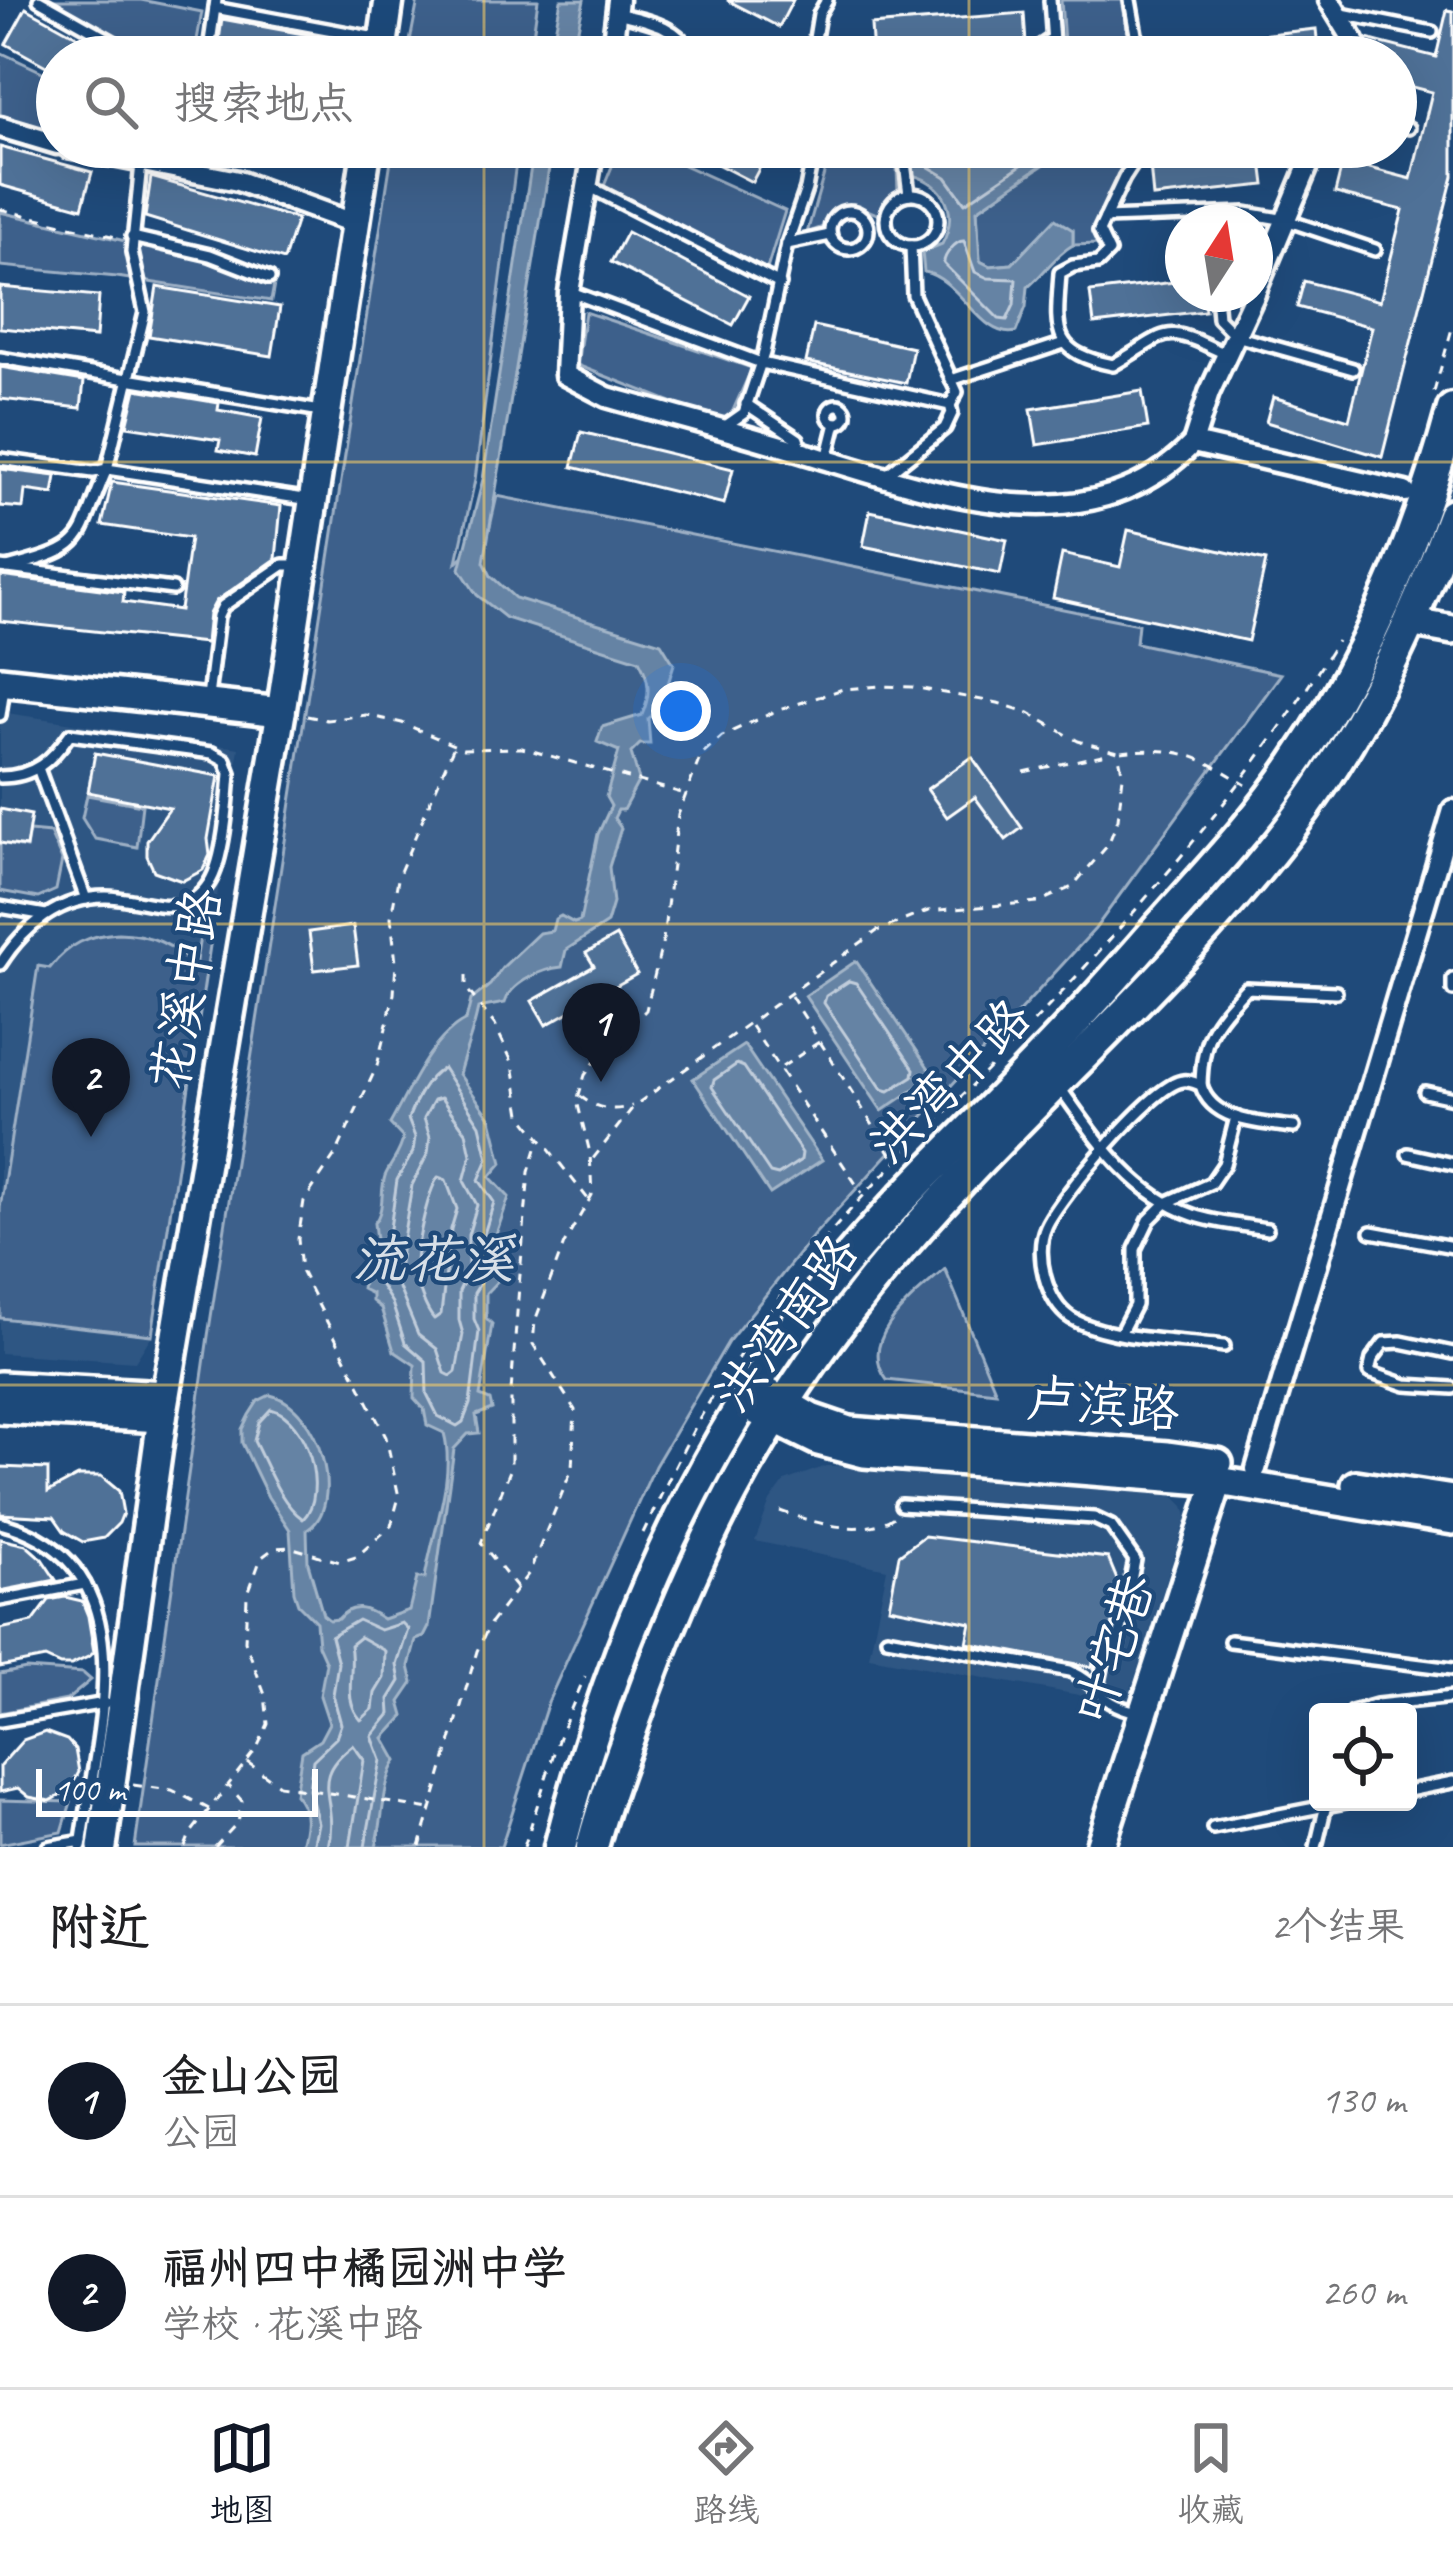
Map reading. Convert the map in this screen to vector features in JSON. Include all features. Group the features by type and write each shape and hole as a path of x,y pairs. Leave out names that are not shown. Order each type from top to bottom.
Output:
{"main road":[{"name":"洪湾中路","path":"560,1847 646,1594 674,1530 747,1393 880,1221 1064,1034 1226,852 1293,768 1392,588 1430,489 1453,409"},
{"name":"洪湾南路","path":"592,1847 690,1577 744,1463 777,1411 868,1285 1214,916 1291,826 1358,724 1453,515"}],"street":[{"path":"384,36 389,0"},
{"path":"1333,6 1351,36"},
{"path":"0,128 36,138"},
{"path":"168,168 238,181 356,224"},
{"name":"花溪中路","path":"89,1845 111,1782 164,1407 281,712 364,168"},
{"path":"591,168 569,292 565,375 608,397 1007,506 1119,495 1171,467 1193,443 1247,312"},
{"path":"1273,251 1307,168"},
{"path":"1193,443 1405,492"},
{"path":"1408,622 1453,630"},
{"path":"2,681 281,712"},
{"path":"1256,1469 1453,810"},
{"path":"0,1386 164,1407"},
{"path":"747,1393 818,1442 864,1454 1218,1481 1453,1520"},
{"path":"0,1409 164,1407"},
{"name":"卢滨路","path":"777,1411 849,1431 1168,1456 1453,1500"},
{"name":"叶宅巷","path":"1100,1847 1218,1481"}],"lane":[{"path":"39,0 103,36"},
{"path":"815,36 827,0"},
{"path":"1050,0 1051,36"},
{"path":"1130,0 1136,36"},
{"path":"211,36 216,4 337,36"},
{"path":"1333,6 1432,32"},
{"path":"617,7 684,36"},
{"path":"4,568 36,561 78,541 87,529 107,469 145,312 132,267 140,168"},
{"path":"718,429 733,424 746,404 810,168"},
{"path":"906,168 909,194"},
{"path":"1132,168 1099,231 1108,252 1098,263 1072,266 1060,273 1064,344 1071,353 1113,365 1152,338 1181,333 1227,355"},
{"path":"588,186 780,284"},
{"path":"909,194 928,200 938,221 932,236 911,246 890,235 885,220 890,204 909,194"},
{"path":"844,211 856,212 868,225 867,237 854,248 842,248 830,235 831,223 844,211"},
{"path":"1105,218 1165,218"},
{"path":"1273,218 1376,250"},
{"path":"868,225 885,220"},
{"path":"788,244 830,235"},
{"path":"132,237 210,255 269,278"},
{"path":"885,476 945,428 958,392 913,295 911,246"},
{"path":"569,292 760,363 950,405"},
{"path":"1217,312 1236,336 1353,369"},
{"path":"951,380 1064,344"},
{"path":"0,358 326,412"},
{"path":"827,460 836,423 846,417 840,406 845,382"},
{"path":"746,404 798,439 802,452"},
{"path":"0,459 93,472 107,469 313,500"},
{"path":"207,703 223,606 283,565 303,565"},
{"path":"4,568 173,589"},
{"path":"0,715 2,681"},
{"path":"0,777 38,768 57,754 70,734 212,753 225,760 230,773 217,866 199,895 180,907 122,898 86,899 46,915 24,932 0,964"},
{"path":"38,768 86,899"},
{"path":"0,907 46,915"},
{"path":"1453,979 1453,990"},
{"path":"1294,1127 1225,1114 1204,1096 1202,1054 1209,1029 1246,988 1336,992"},
{"path":"1201,1084 1182,1081 1170,1086 1104,1149 1046,1226 1039,1254 1051,1292 1065,1315 1093,1328 1224,1346"},
{"path":"1057,1083 1104,1149 1166,1203 1198,1217 1267,1229"},
{"path":"1426,1092 1453,1098"},
{"path":"1121,1332 1135,1306 1135,1249 1149,1220 1166,1203 1211,1183 1224,1164 1236,1117"},
{"path":"1408,1154 1453,1164"},
{"path":"1371,1232 1453,1246"},
{"path":"1453,1353 1384,1343 1369,1372 1406,1385 1453,1388"},
{"path":"901,1505 1094,1518 1111,1526 1135,1560 1134,1575 1116,1655 1104,1658 1096,1693"},
{"path":"0,1523 55,1546 85,1584 101,1623 105,1703 89,1845 48,1847"},
{"path":"0,1600 85,1584"},
{"path":"887,1638 1070,1671 1086,1678 1112,1706 1144,1713"},
{"path":"1230,1640 1453,1670"},
{"path":"1396,1703 1453,1697"},
{"path":"0,1720 105,1703"},
{"path":"1417,1789 1453,1782"},
{"path":"1213,1828 1309,1808"},
{"path":"1316,1847 1324,1811"}],"path":[{"path":"0,209 132,237"},
{"path":"420,1847 471,1664 490,1624 529,1574 572,1469 575,1410 533,1344 542,1297 589,1201 592,1160 579,1096 596,1059 646,1010 661,952 669,870 685,794 701,755 722,736 776,711 843,689 912,687 1029,712 1078,741 1118,752"},
{"path":"281,712 327,720 366,715 402,723 454,746 522,748 685,794"},
{"path":"185,1847 190,1834 247,1762 268,1724 269,1709 245,1641 248,1596 261,1558 274,1548 290,1547 340,1562 356,1557 392,1526 399,1497 386,1437 301,1271 298,1239 304,1202 336,1154 376,1066 394,994 391,917 399,874 454,746"},
{"path":"1024,772 1161,748 1195,754 1240,781"},
{"path":"592,1160 634,1106 877,931 908,917 1039,902 1072,887 1108,844 1118,819 1123,776 1118,752"},
{"path":"466,975 466,988 495,1024 513,1064 516,1099 539,1138 589,1201"},
{"path":"790,994 913,1187"},
{"path":"750,1024 880,1221"},
{"path":"780,1068 820,1041"},
{"path":"579,1096 612,1110 634,1106"},
{"path":"517,1588 481,1544 512,1468 511,1392 519,1286 529,1172 539,1138"},
{"path":"780,1511 828,1524 867,1527 889,1521 901,1505"},
{"path":"247,1762 267,1780 292,1787 432,1810"},
{"path":"111,1782 172,1790 210,1810"},
{"path":"214,1847 238,1822 242,1801 228,1785"}],"shaded area":[{"path":"47,0 141,0 202,12 198,36 112,36"},
{"path":"418,0 538,0 533,36 411,36"},
{"path":"1061,0 1122,0 1128,36 1064,36"},
{"path":"0,52 36,69 36,133 0,123"},
{"path":"390,168 515,168 475,480 457,562 489,531 497,496 1138,624 1136,643 1281,674 1095,929 814,1235 728,1342 655,1466 548,1702 501,1847 135,1847 208,1336"},
{"path":"611,168 690,168 785,211 767,269 604,186"},
{"path":"824,168 897,168 898,191 879,215 853,204 835,208 823,227 807,233"},
{"path":"1039,168 1128,168 1095,224 1099,244 1073,245 1073,230 1037,238 1012,264 990,266 980,261 977,210"},
{"path":"0,212 203,259 274,285 271,301 117,277 0,266"},
{"path":"585,312 752,368 730,417 714,419 577,365"},
{"path":"0,712 239,748 152,1335 135,1362 0,1353"},
{"path":"87,795 142,805 137,847 95,839 82,818"},
{"path":"29,831 50,833 62,860 56,890 38,898 0,891 0,843 26,848"},
{"path":"118,933 161,942 195,967 200,937 211,939 152,1335 0,1318 0,1208 38,966 50,968 80,942"},
{"path":"945,1269 996,1392 887,1380 879,1365 878,1349 893,1319"},
{"path":"826,1466 1151,1489 1175,1497 1187,1516 1123,1714 1104,1711 1106,1700 869,1657 887,1569 755,1541 770,1501 785,1481"},
{"path":"26,1669 83,1673 91,1680 67,1700 0,1713 0,1674"},
{"path":"0,1800 71,1802 62,1832 0,1844"}],"water":[{"path":"561,0 584,0 576,36 554,36"},
{"name":"流花溪","path":"531,168 549,168 484,562 491,576 515,598 661,643 674,664 661,707 648,719 650,744 640,744 631,753 639,780 614,818 621,828 609,867 613,903 607,923 566,950 562,967 528,978 505,1003 478,1008 459,1074 491,1119 502,1163 490,1177 509,1197 495,1237 493,1264 505,1273 486,1293 486,1318 492,1324 480,1396 490,1400 492,1409 476,1415 479,1433 468,1434 454,1449 429,1627 416,1640 409,1666 413,1683 400,1702 404,1716 384,1738 397,1761 386,1789 376,1847 300,1847 305,1813 295,1794 302,1752 320,1740 329,1723 320,1696 326,1663 316,1622 298,1604 294,1592 290,1530 242,1443 242,1429 258,1401 270,1395 288,1403 314,1436 326,1480 319,1518 307,1530 308,1563 323,1615 338,1619 360,1608 383,1619 409,1610 417,1578 425,1578 445,1486 447,1450 444,1433 427,1425 424,1409 414,1398 415,1365 394,1351 381,1308 362,1289 364,1275 372,1268 364,1248 376,1240 374,1223 385,1176 403,1138 390,1124 431,1052 466,1020 471,1000 539,933 552,931 555,919 580,921 598,834 611,806 606,797 619,751 597,742 602,727 642,715 648,694 639,660 506,618 477,595 460,569 483,479"},
{"path":"911,168 1038,168 977,210 980,261 990,266 1012,264 1055,219 1073,230 1073,245 1028,287 1016,332 992,327 949,285 924,272 922,252 942,244 949,210 941,192 912,175"},
{"path":"856,961 934,1076 882,1111 805,996"},
{"path":"744,1045 822,1160 770,1194 693,1079"}],"building":[{"path":"727,0 793,0 779,27"},
{"path":"26,8 77,36 36,36 36,60 6,44"},
{"path":"1447,10 1453,11 1453,176 1382,457 1266,422 1273,397 1349,420 1372,327 1297,307 1304,281 1380,301 1403,210 1335,193 1341,168 1369,168 1411,179 1432,92 1417,88 1417,52 1436,57"},
{"path":"1024,13 1026,36 872,36 871,25"},
{"path":"222,19 314,36 220,36"},
{"path":"1316,29 1317,36 1251,36"},
{"path":"0,147 36,157 36,168 92,172 82,208 0,185"},
{"path":"725,168 759,168 752,182"},
{"path":"1150,168 1263,168 1265,185 1153,197"},
{"path":"151,177 297,219 284,260 145,217"},
{"path":"627,232 749,296 733,325 611,262"},
{"path":"1165,283 1165,312 1196,312 1094,324 1090,292"},
{"path":"0,287 99,296 96,337 0,328"},
{"path":"157,287 280,307 272,356 149,336"},
{"path":"814,326 913,348 906,383 806,362"},
{"path":"0,367 84,381 81,408 0,399"},
{"path":"136,389 219,403 218,410 262,418 255,457 218,450 220,440 127,426"},
{"path":"1142,391 1148,427 1037,445 1031,409"},
{"path":"581,432 733,469 724,504 572,467"},
{"path":"0,469 56,476 53,494 25,490 23,508 0,506"},
{"path":"112,482 281,506 276,559 216,601 209,614 206,643 0,621 0,576 124,592 123,602 180,610 190,538 102,525"},
{"path":"870,511 1007,540 1000,574 863,546"},
{"path":"1128,530 1266,561 1248,641 1053,598 1062,554 1120,567"},
{"path":"95,753 219,776 208,839 210,855 203,870 182,881 154,871 147,841 170,808 88,792"},
{"path":"972,757 1022,828 1006,840 975,797 947,817 927,789"},
{"path":"0,809 31,815 26,847 0,843"},
{"path":"353,926 358,965 314,970 309,932"},
{"path":"616,936 637,974 546,1025 532,1001 594,966 586,953"},
{"path":"0,1467 48,1469 48,1492 78,1476 101,1476 119,1491 123,1513 119,1523 104,1538 83,1542 64,1531 54,1517 0,1514"},
{"path":"924,1536 1108,1558 1120,1587 1108,1647 1096,1645 1092,1667 967,1643 971,1623 889,1607 899,1555"},
{"path":"0,1539 26,1545 56,1580 0,1591"},
{"path":"49,1600 82,1601 94,1652 71,1665 45,1658 0,1667 0,1629 33,1622"},
{"path":"45,1732 67,1740 75,1749 79,1772 69,1791 50,1801 29,1797 18,1788 0,1792 0,1766 23,1740"}],"place":[{"name":"金山公园","path":"601,1082"},
{"name":"福州四中橘园洲中学","path":"91,1137"}]}
